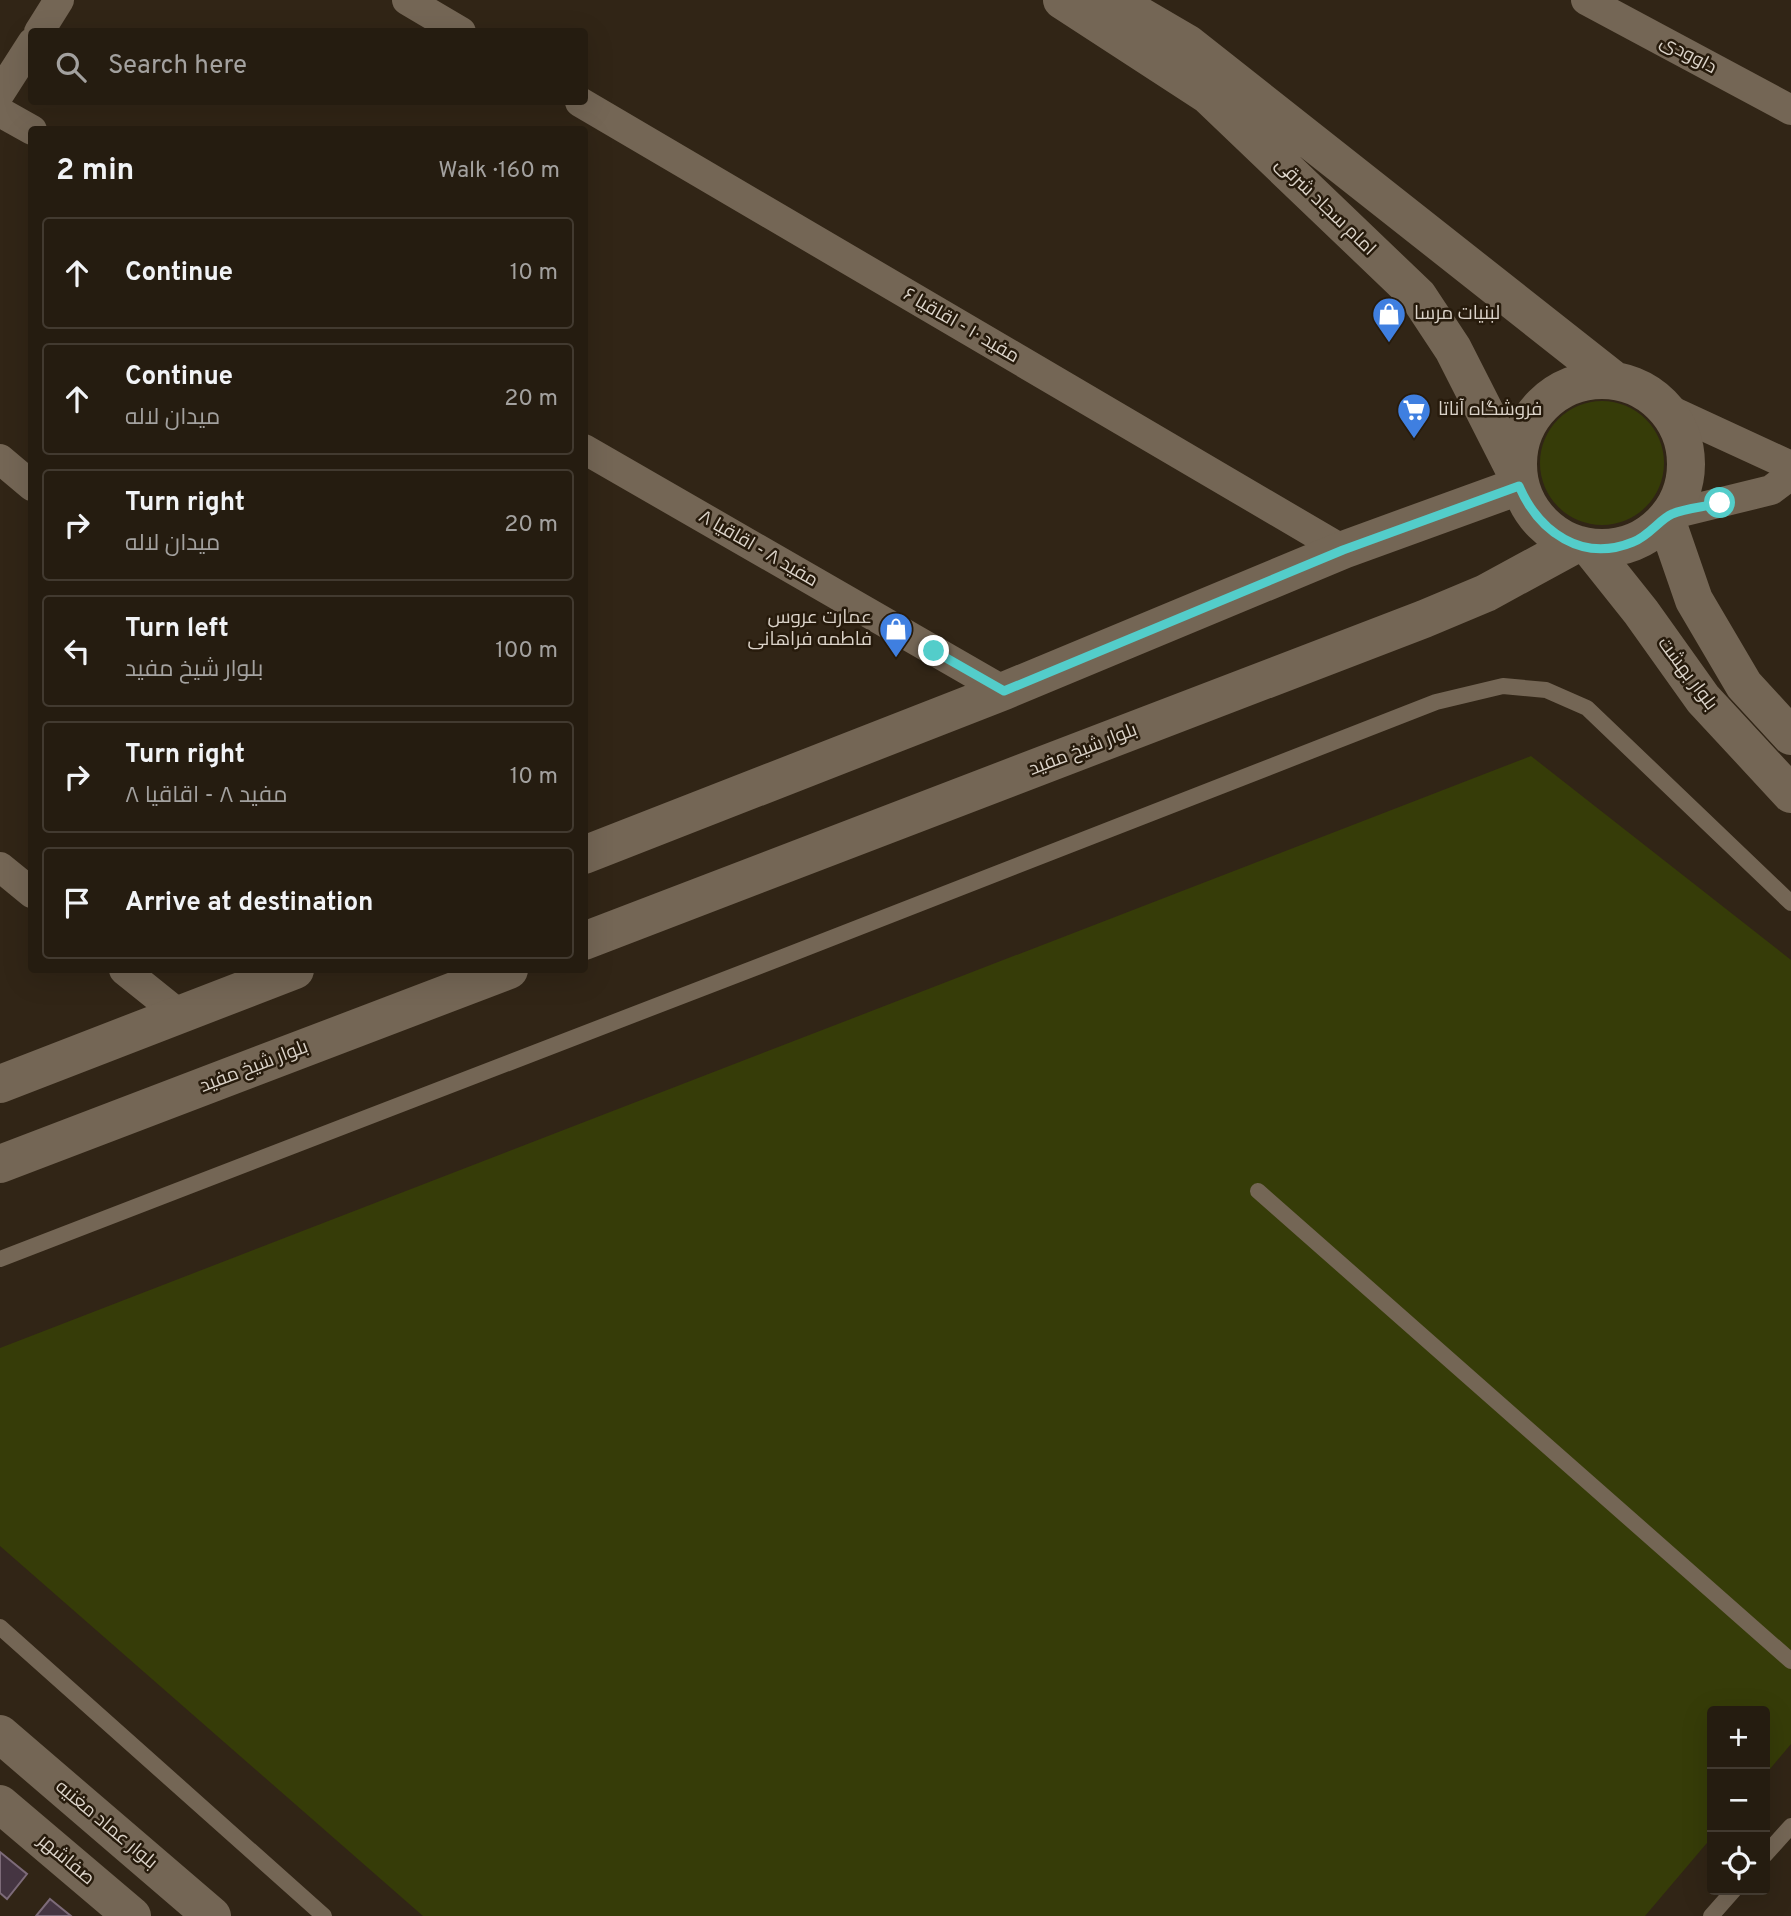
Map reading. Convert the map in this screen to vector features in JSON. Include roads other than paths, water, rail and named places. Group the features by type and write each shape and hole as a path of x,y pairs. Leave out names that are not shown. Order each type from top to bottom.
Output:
{"street":[{"path":"41,28 58,0"},
{"path":"408,0 454,28"},
{"name":"امام سجاد شرقی","path":"1062,0 1208,96 1418,296 1453,349 1519,482"},
{"name":"امام سجاد شرقی","path":"1113,0 1188,44 1615,381"},
{"name":"داوودی","path":"1586,0 1791,110"},
{"path":"0,93 28,49"},
{"name":"مفید ۱۰ - اقاقیا ۶","path":"585,105 1343,550"},
{"path":"0,112 28,128"},
{"path":"1665,408 1681,432 1686,461 1683,490 1668,517 1651,533 1632,543 1611,548 1583,546 1557,536 1540,522 1528,506 1519,482 1518,445 1531,416 1554,394 1583,381 1615,381 1643,390 1665,408 1791,466"},
{"name":"مفید ۸ - اقاقیا ۸","path":"588,451 1004,691"},
{"path":"0,459 28,483"},
{"path":"1668,517 1771,490 1791,474"},
{"path":"588,853 1004,691 1343,550 1519,482"},
{"name":"بلوار بهشت","path":"1668,517 1694,600 1744,685 1791,736"},
{"name":"بلوار بهشت","path":"1583,546 1641,612 1703,699 1791,794"},
{"name":"بلوار شیخ مفید","path":"588,939 1424,619 1486,593 1583,546"},
{"path":"0,867 28,890"},
{"path":"128,973 180,1015"},
{"path":"0,1084 287,973"},
{"name":"بلوار شیخ مفید","path":"0,1164 501,973"},
{"name":"بلوار عماد مغنیه","path":"0,1734 212,1916"},
{"name":"صفاشهر","path":"0,1804 132,1916"}],"lane":[{"path":"0,1259 1436,702 1503,686 1546,690 1587,708 1791,904"},
{"path":"1258,1191 1791,1661"},
{"path":"0,1627 324,1916"},
{"path":"1770,1849 1791,1826"},
{"path":"1711,1916 1730,1895"}],"place":[{"name":"لبنیات مرسا","path":"1389,344"},
{"name":"فروشگاه آناتا","path":"1414,440"},
{"name":"عمارت عروس فاطمه فراهانی","path":"896,659"}]}
